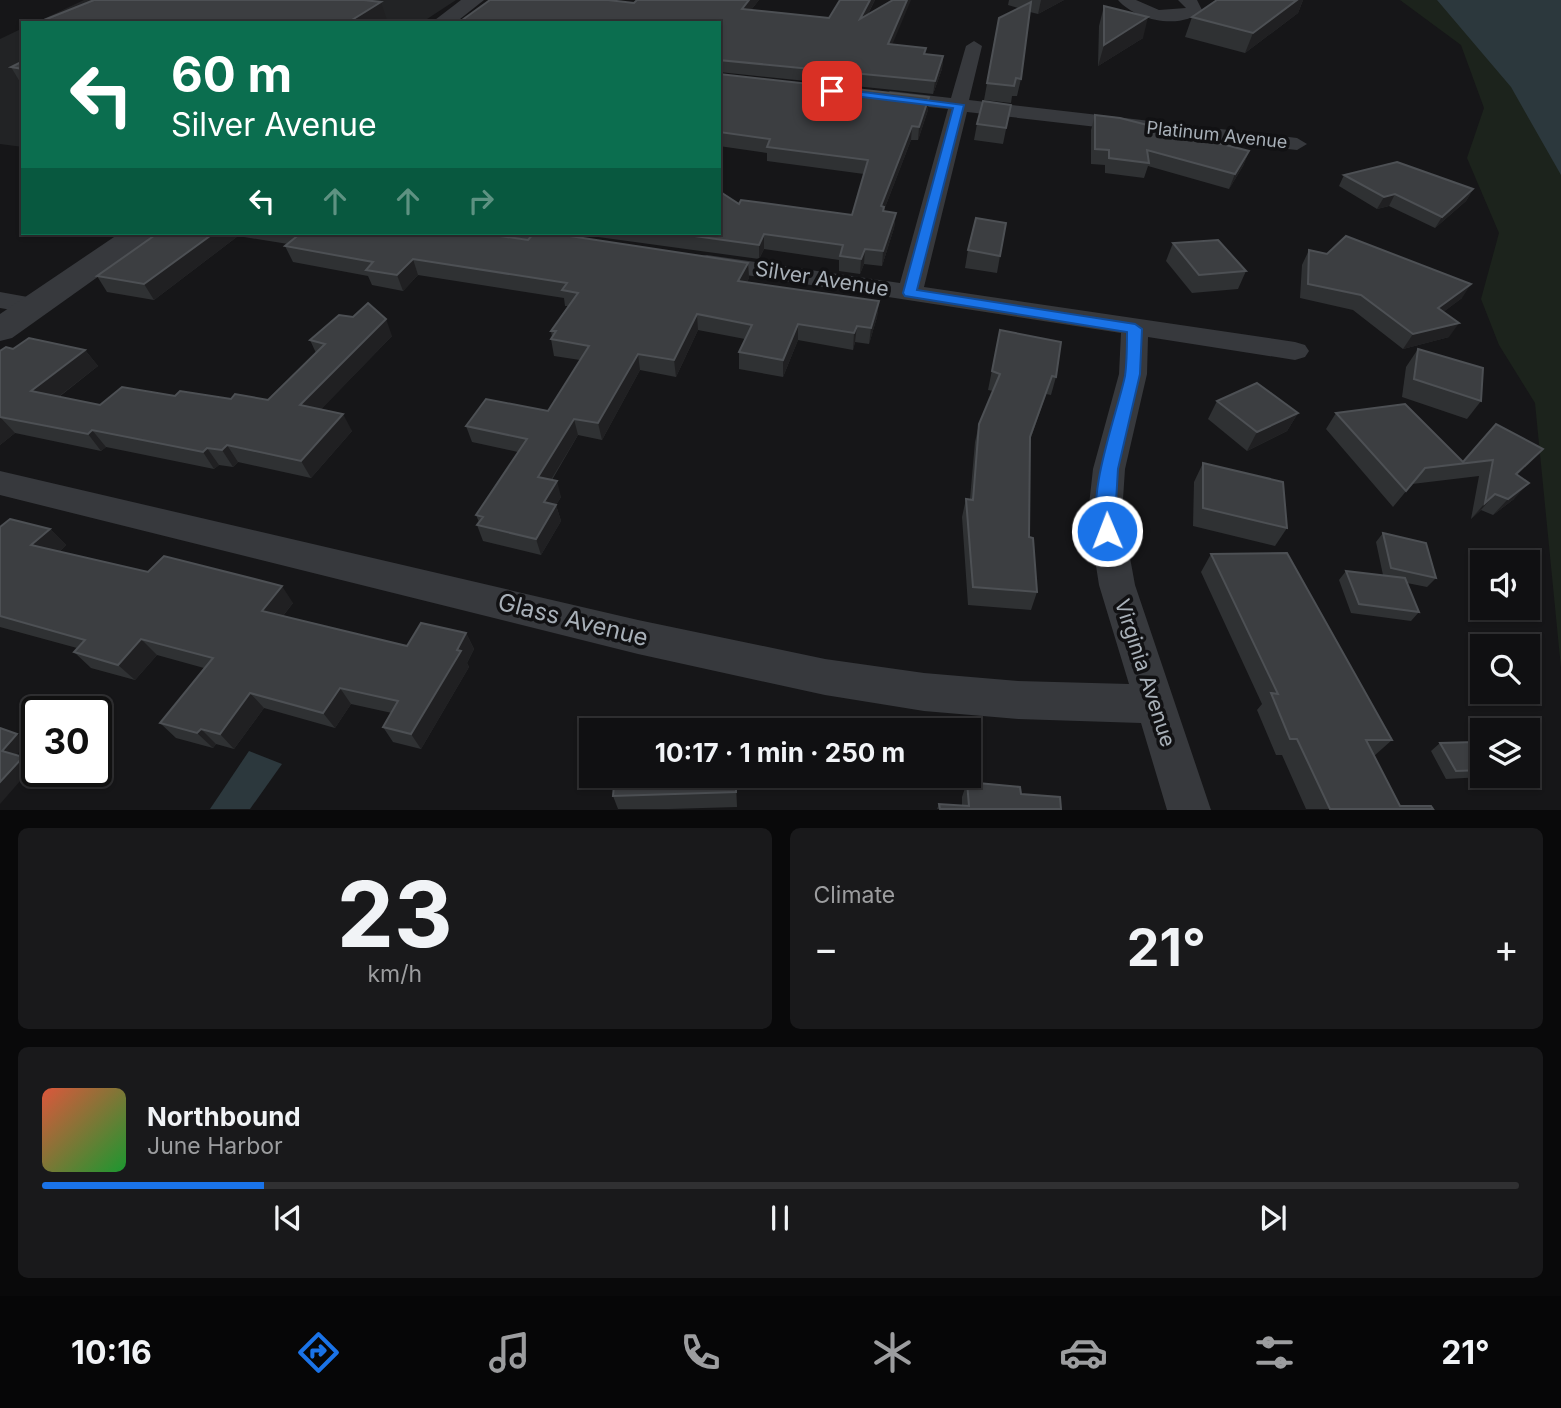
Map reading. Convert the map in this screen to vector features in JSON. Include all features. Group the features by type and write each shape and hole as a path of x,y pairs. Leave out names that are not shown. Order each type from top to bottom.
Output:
{"street":[{"path":"444,21 474,0"},
{"path":"1126,0 1144,12 1175,16 1194,10 1193,4 1186,0"},
{"path":"910,293 974,46"},
{"name":"Platinum Avenue","path":"877,96 1297,144"},
{"path":"0,330 137,235"},
{"path":"530,235 597,245"},
{"name":"Silver Avenue","path":"679,257 1135,329 1295,351"},
{"path":"0,300 35,306"},
{"name":"Virginia Avenue","path":"1135,329 1133,374 1109,469 1105,514 1117,585 1189,810"},
{"name":"Glass Avenue","path":"0,482 638,637 825,677 924,692 1018,701 1154,704"}],"shaded area":[{"path":"84,0 456,0 424,21 39,21"},
{"path":"1400,0 1561,0 1561,668 1535,403 1499,345 1481,299 1499,233 1467,158 1484,108 1461,45"},
{"path":"1437,0 1561,0 1561,175 1511,87"},
{"path":"21,29 21,147 0,144 0,39"},
{"path":"249,751 282,764 250,809 210,809"}],"building":[{"path":"94,0 381,2 350,21 42,21"},
{"path":"490,0 608,0 634,3 637,0 749,0 742,9 829,18 840,0 870,0 860,19 893,0 907,0 888,44 926,48 924,54 943,56 935,81 721,60 721,21 461,21"},
{"path":"1217,0 1297,0 1253,33 1192,17"},
{"path":"1031,2 1021,79 1016,78 1014,86 987,83 999,18"},
{"path":"1104,6 1148,17 1104,45"},
{"path":"21,62 21,69 11,67"},
{"path":"721,74 929,97 919,127 912,126 881,206 884,207 883,211 896,213 883,251 865,249 861,259 840,256 843,245 764,234 759,245 687,235 721,235 721,192 739,204 741,200 852,215 868,160 767,147 770,139 721,132"},
{"path":"983,101 1011,105 1006,128 977,124"},
{"path":"1095,115 1120,118 1249,151 1235,174 1147,150 1149,163 1109,158 1109,150 1095,149"},
{"path":"1397,162 1473,189 1442,217 1395,194 1384,197 1344,175"},
{"path":"976,218 1006,223 1000,256 968,250"},
{"path":"155,235 211,235 144,284 97,276"},
{"path":"299,235 494,235 528,240 532,235 563,235 748,263 738,281 879,301 871,328 857,326 854,333 798,324 783,360 739,352 752,325 697,314 674,360 638,354 598,423 574,419 538,477 557,481 544,502 556,505 536,539 477,525 483,517 476,515 527,439 466,426 486,399 548,411 589,346 551,339 556,331 551,331 578,293 562,290 567,283 413,259 397,275 366,270 373,262 285,246"},
{"path":"1346,236 1471,284 1438,308 1459,323 1413,334 1361,295 1308,284 1309,250 1327,254"},
{"path":"1218,240 1246,271 1199,275 1173,243"},
{"path":"368,303 386,319 300,405 343,414 301,461 227,445 222,450 207,448 203,452 92,430 88,434 0,417 0,351 6,347 13,349 29,338 85,350 31,391 100,405 122,387 175,396 180,391 231,399 235,394 268,400 325,344 310,340 339,315 353,317"},
{"path":"1000,330 1061,342 1056,377 1052,376 1030,437 1029,537 1033,538 1037,592 973,587 966,499 973,500 979,424 1000,374 992,371"},
{"path":"1418,349 1483,368 1481,401 1414,379"},
{"path":"1257,383 1298,413 1257,432 1217,401"},
{"path":"1405,404 1463,462 1496,424 1543,449 1516,474 1529,483 1508,499 1495,494 1485,503 1493,460 1425,468 1406,491 1336,413"},
{"path":"1203,463 1283,482 1287,528 1203,508"},
{"path":"10,519 50,529 31,545 148,572 164,556 282,586 262,611 407,646 421,623 466,633 457,650 461,651 411,734 383,727 398,701 340,688 323,713 250,693 220,734 201,729 197,733 160,723 213,658 141,639 118,665 74,652 85,640 0,616 0,527"},
{"path":"1383,533 1426,543 1436,578 1391,568"},
{"path":"1287,553 1392,740 1366,740 1400,806 1431,806 1433,809 1330,809 1297,739 1290,739 1271,693 1278,694 1211,554"},
{"path":"1346,571 1405,578 1419,612 1359,604"},
{"path":"0,728 17,734 2,751 21,756 21,759 0,782"},
{"path":"1470,742 1470,770 1456,771 1440,743"},
{"path":"981,783 1020,787 1021,794 1060,797 1061,809 940,809 939,804 969,806 968,788 981,788"},
{"path":"614,788 736,788 736,792 613,796"}],"route":[{"path":"832,91 958,105 910,293 1135,329 1133,374 1109,469 1105,514 1107,531"}]}
